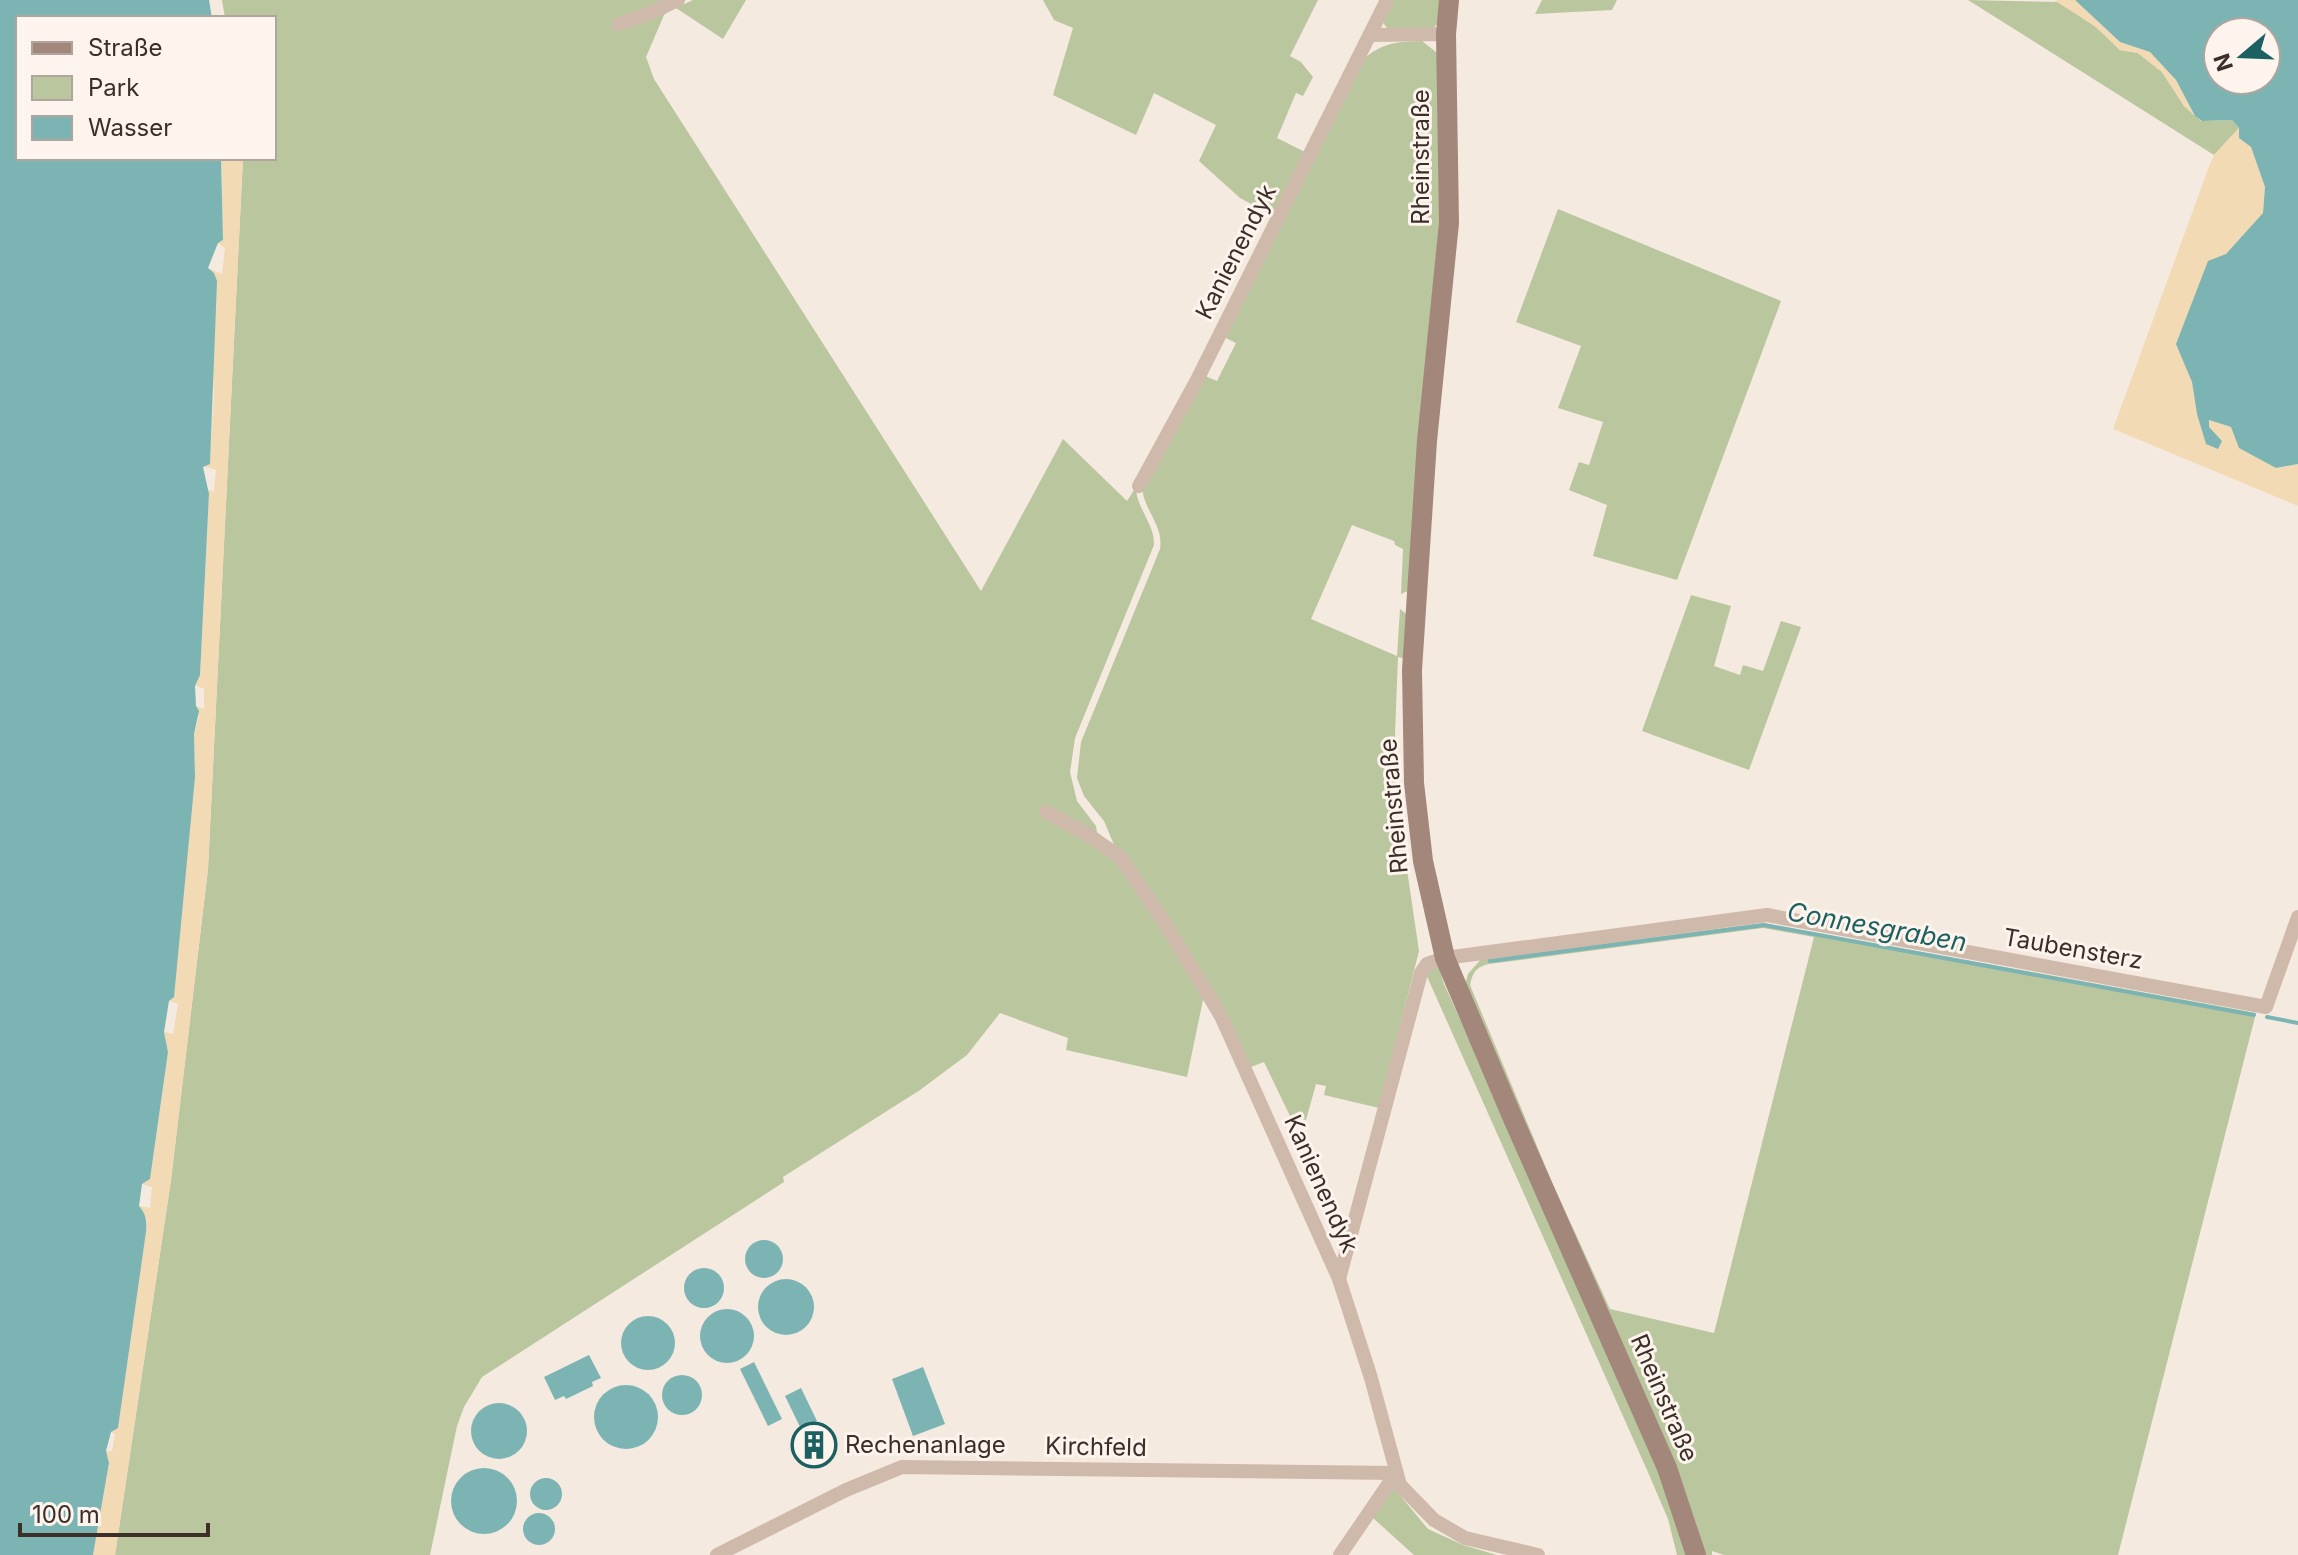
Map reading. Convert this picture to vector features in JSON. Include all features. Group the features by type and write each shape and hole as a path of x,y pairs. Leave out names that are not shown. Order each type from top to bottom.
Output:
{"main road":[{"name":"Rheinstraße","path":"1449,0 1446,34 1449,223 1427,441 1412,670 1414,783 1423,861 1445,958 1667,1468 1696,1555"}],"street":[{"path":"619,24 678,0"},
{"name":"Kanienendyk","path":"1139,486 1198,378 1387,0"},
{"path":"1370,35 1446,34"},
{"name":"Kanienendyk","path":"1046,812 1120,857 1207,992 1238,1051 1339,1279 1371,1378 1400,1485 1434,1520 1465,1538 1538,1555"},
{"name":"Taubensterz","path":"1445,958 1767,915 2266,1007 2298,917"},
{"path":"1339,1279 1421,973 1427,964 1445,958"},
{"name":"Kirchfeld","path":"717,1555 846,1490 902,1467 1396,1473"},
{"path":"1340,1555 1396,1473"}],"green space":[{"path":"222,0 669,0 670,10 664,15 646,57 654,79 981,591 1063,439 1127,501 1136,487 1154,537 1154,545 1075,738 1070,772 1077,801 1096,826 1098,838 1120,862 1204,995 1187,1077 1066,1050 1068,1038 1000,1013 967,1055 920,1090 783,1177 784,1182 482,1377 457,1426 430,1555 115,1555 171,1180 208,869 243,160 276,160 276,16 225,16"},
{"path":"693,0 746,0 723,39 676,8"},
{"path":"1043,0 1318,0 1290,56 1301,62 1313,77 1303,96 1296,93 1277,138 1307,153 1275,217 1240,198 1199,161 1216,125 1154,93 1136,135 1053,95 1073,28 1054,20"},
{"path":"1389,0 1443,0 1442,20 1433,28 1388,29 1380,19"},
{"path":"1542,0 1617,0 1612,10 1535,14"},
{"path":"1968,0 2060,2 2096,27 2120,50 2138,53 2162,72 2184,106 2201,121 2232,120 2239,128 2214,155"},
{"path":"1422,41 1441,56 1442,208 1410,590 1401,594 1403,549 1394,541 1352,525 1311,619 1397,656 1400,609 1409,616 1407,659 1398,657 1395,733 1398,809 1419,951 1379,1108 1324,1095 1326,1086 1316,1084 1306,1120 1290,1116 1264,1062 1251,1067 1212,990 1117,852 1104,821 1084,796 1077,778 1081,742 1160,549 1159,532 1142,486 1203,375 1217,381 1236,343 1222,336 1357,65 1387,45"},
{"path":"1558,209 1781,301 1677,580 1593,556 1607,505 1569,490 1579,462 1589,465 1603,422 1558,408 1581,346 1516,322"},
{"path":"1691,595 1731,606 1714,666 1740,675 1743,665 1763,671 1781,621 1801,627 1749,770 1642,731"},
{"path":"1763,923 2256,1013 2118,1555 1724,1555 1712,1551 1712,1555 1703,1555 1683,1485 1465,985 1468,974 1481,959","holes":["1763,928 1814,937 1714,1333 1610,1309 1551,1180 1470,985 1474,973 1489,964"]},
{"path":"1430,966 1439,968 1661,1463 1692,1555 1677,1555 1668,1519 1647,1470 1425,972"},
{"path":"1394,1488 1428,1529 1463,1545 1497,1555 1414,1555 1373,1518"}],"sand":[{"path":"2054,0 2075,0 2120,42 2150,52 2176,80 2195,116 2184,106 2162,72 2138,53 2120,50 2096,27"},
{"path":"2239,128 2251,147 2265,187 2263,214 2226,254 2177,344 2192,382 2197,414 2209,427 2209,420 2231,427 2276,468 2298,464 2298,506 2113,429 2210,164 2214,155"},
{"path":"221,160 243,160 208,869 171,1180 115,1555 93,1555 109,1463 106,1451 112,1451 115,1434 111,1432 118,1427 146,1232 147,1220 139,1206 150,1208 152,1187 142,1184 150,1179 168,1052 164,1032 173,1034 178,1004 169,1001 195,777 194,734 199,717 196,706 204,709 204,689 195,685 200,675 209,495 206,489 214,492 216,470 203,466 210,463 214,395 208,268 222,274 225,248 218,243 223,240"}],"water":[{"path":"0,0 209,0 212,16 16,16 16,160 221,160 223,240 218,243 208,268 217,281 210,464 203,467 209,494 200,675 195,686 199,711 194,734 195,777 174,997 169,1001 164,1032 168,1052 150,1179 142,1184 139,1206 146,1218 146,1232 118,1428 111,1432 106,1451 109,1463 93,1555 0,1555"},
{"path":"2075,0 2298,0 2298,464 2276,468 2239,448 2231,427 2209,420 2209,427 2222,441 2218,449 2206,444 2192,382 2176,344 2208,261 2226,254 2263,213 2265,187 2251,147 2239,138 2239,128 2232,120 2202,121 2195,116 2176,80 2150,52 2120,42"},
{"path":"764,1240 778,1245 783,1259 778,1273 764,1278 750,1273 745,1259 750,1245"},
{"path":"704,1268 718,1274 724,1288 718,1302 704,1308 690,1302 684,1288 690,1274"},
{"path":"786,1279 806,1287 814,1307 806,1327 786,1335 766,1327 758,1307 766,1287"},
{"path":"727,1309 746,1317 754,1336 746,1355 727,1363 708,1355 700,1336 708,1317"},
{"path":"648,1316 667,1324 675,1343 667,1362 648,1370 629,1362 621,1343 629,1324"},
{"path":"589,1355 601,1378 592,1382 593,1386 566,1399 564,1396 555,1400 544,1377"},
{"path":"754,1362 782,1419 768,1426 740,1369"},
{"path":"923,1367 945,1424 913,1436 892,1379"},
{"path":"682,1375 696,1381 702,1395 696,1409 682,1415 668,1409 662,1395 668,1381"},
{"path":"626,1385 649,1394 658,1417 649,1440 626,1449 603,1440 594,1417 603,1394"},
{"path":"801,1388 817,1421 801,1429 785,1396"},
{"path":"499,1403 519,1411 527,1431 519,1451 499,1459 479,1451 471,1431 479,1411"},
{"path":"484,1468 507,1478 517,1501 507,1524 484,1534 461,1524 451,1501 461,1478"},
{"path":"546,1478 557,1483 562,1494 557,1505 546,1510 535,1505 530,1494 535,1483"},
{"path":"539,1513 550,1518 555,1529 550,1540 539,1545 528,1540 523,1529 528,1518"}],"waterway":[{"name":"Connesgraben","path":"1490,961 1764,925 2254,1015"},
{"path":"2267,1017 2298,1023"}],"place":[{"name":"Rechenanlage","path":"814,1445"}]}
